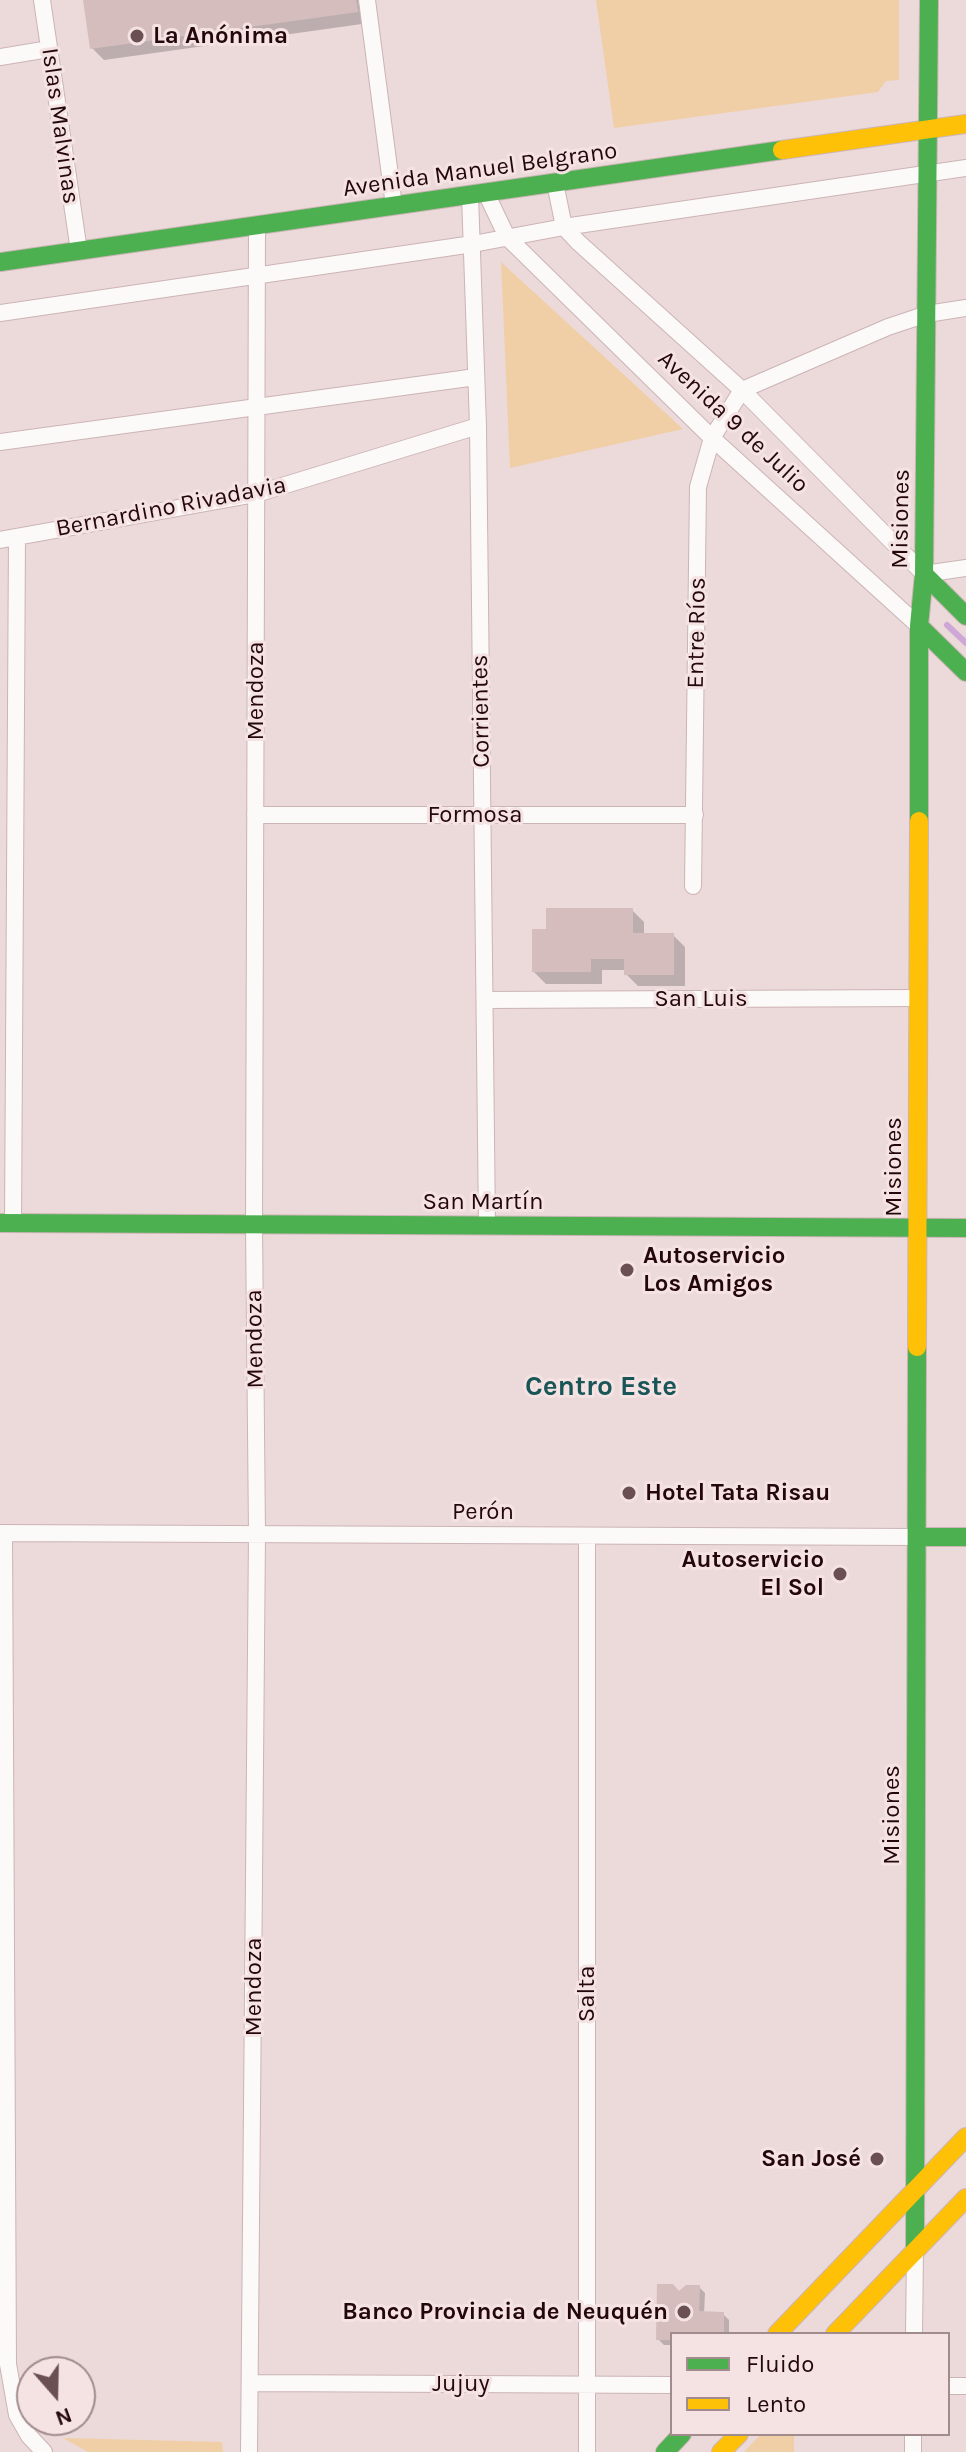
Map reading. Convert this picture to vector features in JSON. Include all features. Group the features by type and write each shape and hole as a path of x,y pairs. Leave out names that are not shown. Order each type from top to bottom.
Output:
{"street":[{"name":"Islas Malvinas","path":"42,0 79,251"},
{"path":"367,0 394,206"},
{"name":"Misiones","path":"914,2332 919,626 924,574 929,0"},
{"path":"0,57 49,49"},
{"name":"Avenida Manuel Belgrano","path":"0,262 966,124"},
{"path":"0,313 966,168"},
{"path":"555,183 564,227"},
{"name":"Avenida 9 de Julio","path":"478,194 507,237 712,438 966,672"},
{"name":"Corrientes","path":"478,194 473,244 478,426 487,1226"},
{"name":"Mendoza","path":"249,2452 257,1534 254,1225 257,226"},
{"name":"Avenida 9 de Julio","path":"564,227 742,390 966,616"},
{"path":"742,390 870,334 927,314 966,308"},
{"path":"0,442 476,377"},
{"name":"Entre Ríos","path":"693,886 698,487 712,438 742,390"},
{"name":"Bernardino Rivadavia","path":"8,539 256,494 478,426"},
{"path":"7,1223 8,539"},
{"path":"924,574 966,568"},
{"name":"Formosa","path":"255,815 695,815"},
{"name":"San Luis","path":"485,1000 918,998"},
{"name":"San Martín","path":"7,1223 966,1228"},
{"path":"2,1533 8,2364 17,2415 29,2436 44,2452"},
{"name":"Perón","path":"2,1533 966,1537"},
{"name":"Salta","path":"587,1536 587,2452"},
{"path":"779,2332 966,2137"},
{"path":"837,2332 966,2198"},
{"name":"Jujuy","path":"250,2383 670,2385"},
{"path":"665,2452 680,2436"},
{"path":"721,2452 737,2436"}],"shaded area":[{"path":"596,0 899,0 899,80 886,81 878,92 614,128"},
{"path":"501,262 683,429 510,468"},
{"path":"759,2436 794,2436 794,2452 744,2452"},
{"path":"63,2438 222,2442 223,2452 88,2452"}],"building":[{"name":"La Anónima","path":"83,0 356,0 358,12 90,49"},
{"path":"546,908 633,908 633,933 674,933 674,975 624,975 624,959 591,959 591,972 532,972 532,929 546,929"},
{"name":"Banco Provincia de Neuquén","path":"657,2284 673,2284 679,2291 686,2285 700,2285 699,2311 724,2312 724,2332 670,2332 670,2340 656,2340"}],"waterway":[{"path":"947,625 966,643"}],"traffic: fast":[{"path":"919,821 929,0"},
{"path":"0,262 782,150"},
{"path":"924,574 966,616"},
{"path":"919,626 966,672"},
{"path":"0,1223 966,1228"},
{"path":"915,2251 917,1347"},
{"path":"917,1537 966,1537"},
{"path":"665,2452 680,2436"}],"traffic: slow":[{"path":"782,150 966,124"},
{"path":"917,1347 919,821"},
{"path":"779,2332 966,2137"},
{"path":"837,2332 966,2198"},
{"path":"721,2452 737,2436"}],"place":[{"name":"La Anónima","path":"137,36"},
{"name":"Autoservicio Los Amigos","path":"627,1270"},
{"name":"Hotel Tata Risau","path":"629,1493"},
{"name":"Autoservicio El Sol","path":"840,1574"},
{"name":"San José","path":"877,2159"},
{"name":"Banco Provincia de Neuquén","path":"684,2312"}],"district":[{"name":"Centro Este","path":"601,1387"}]}
